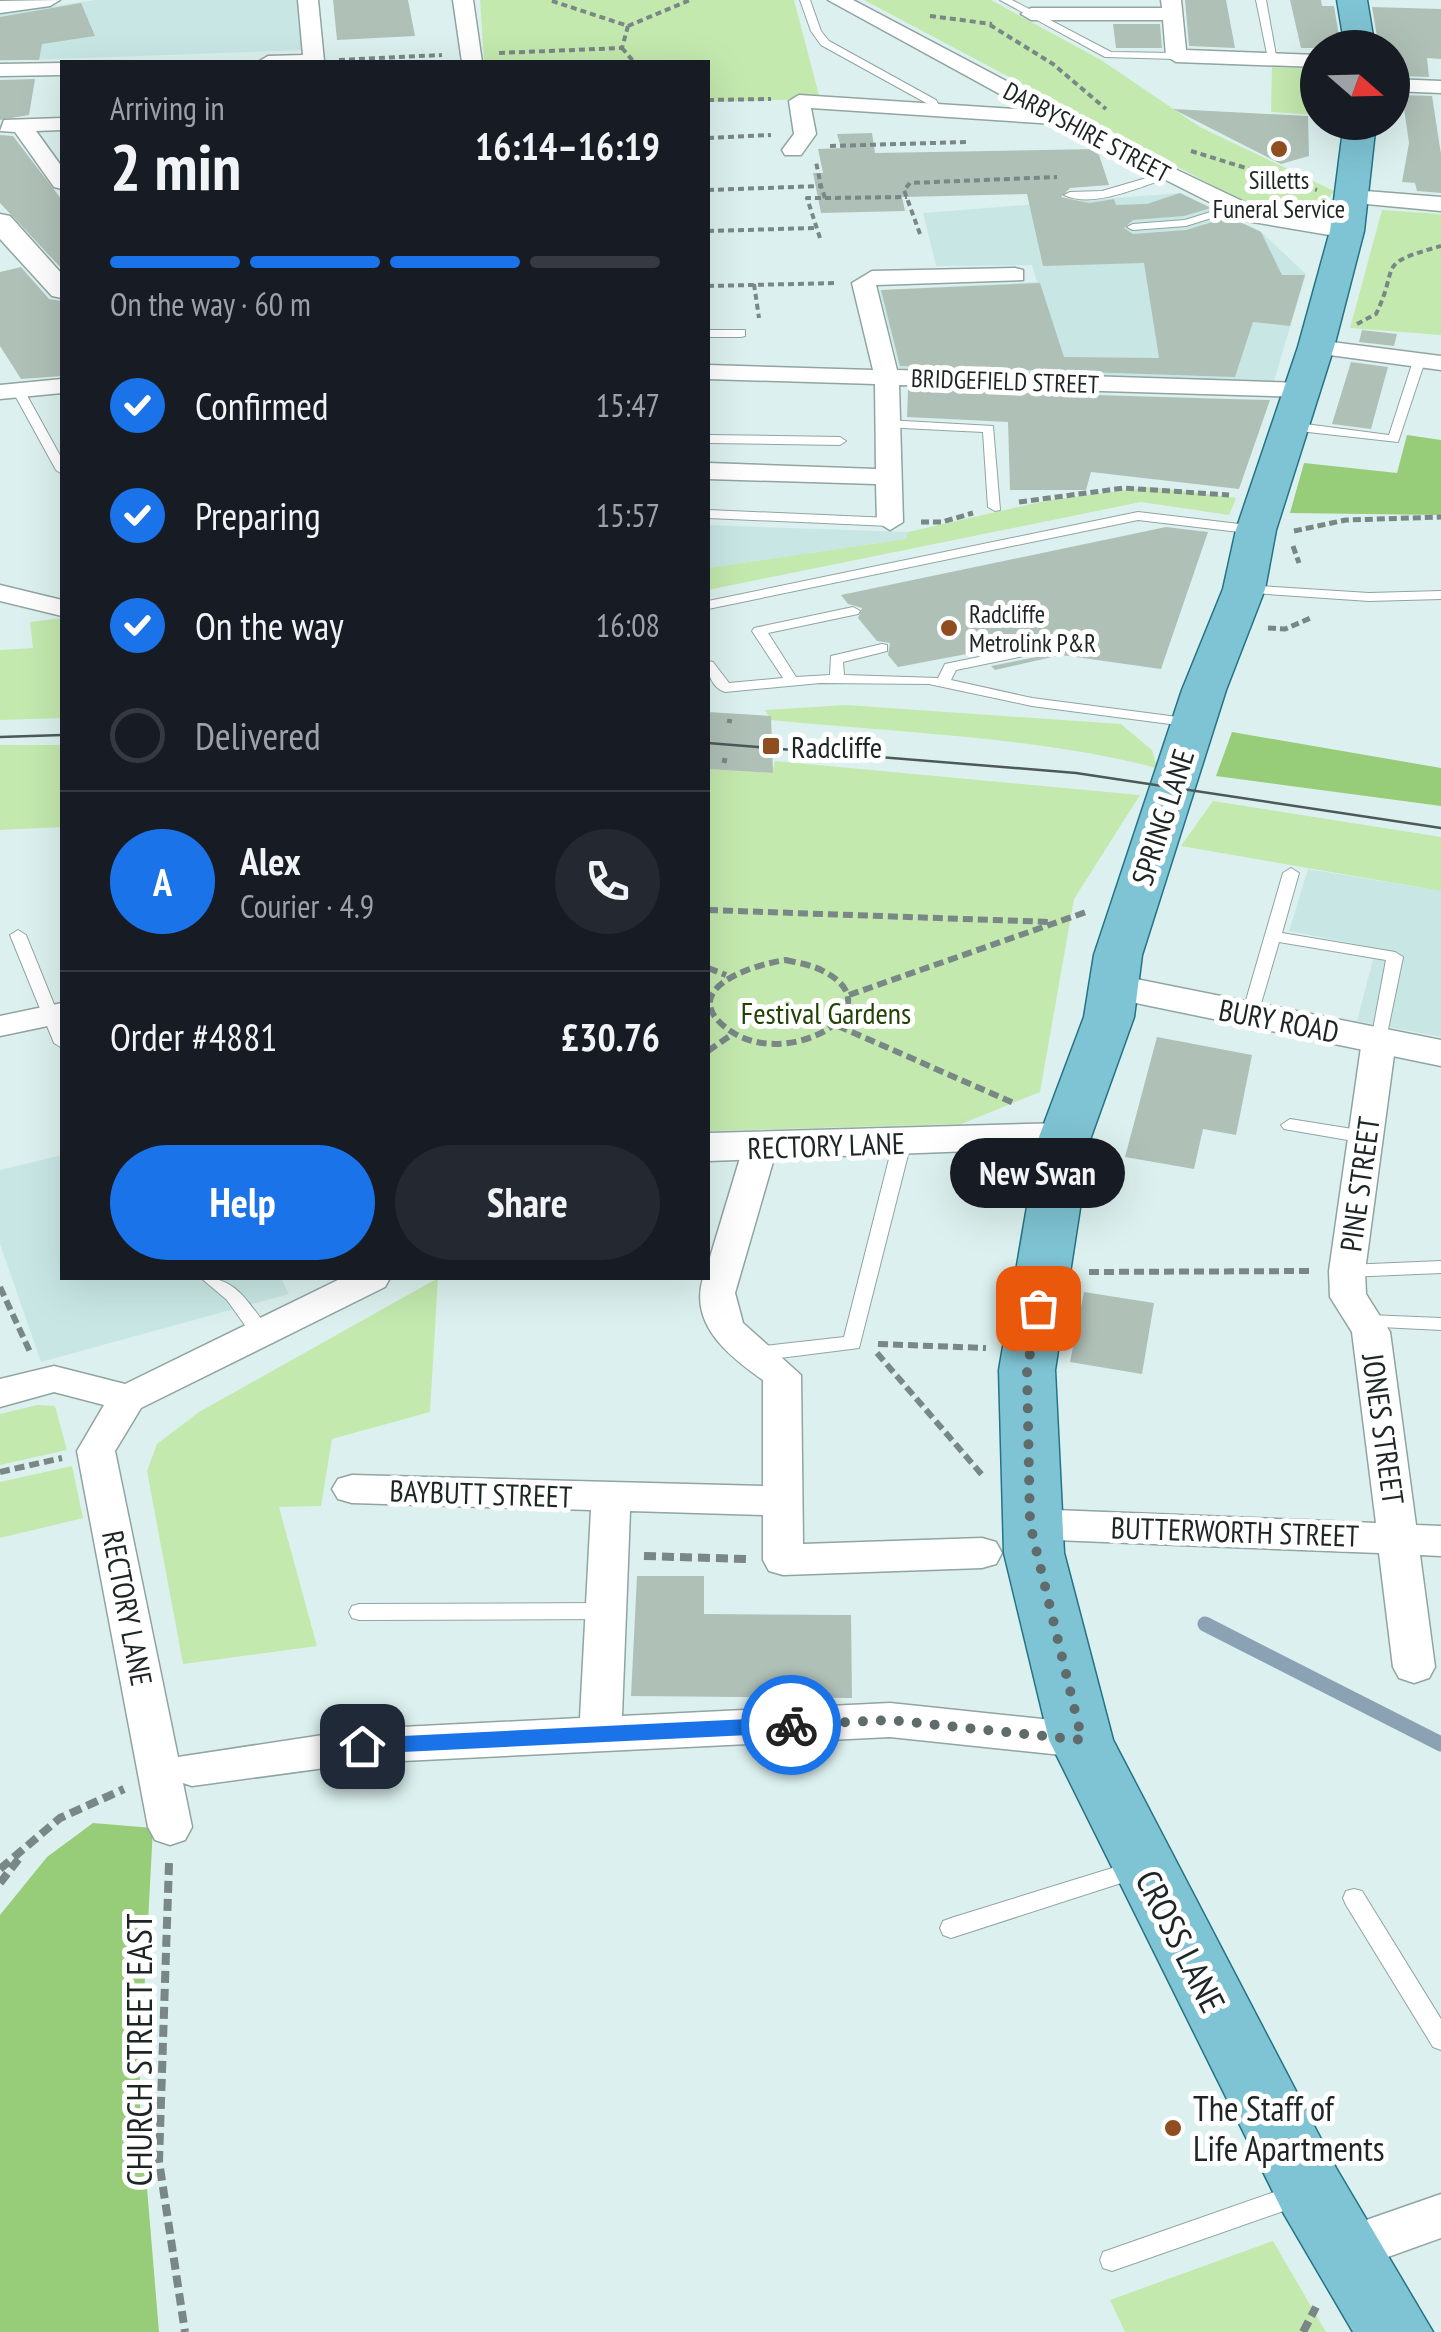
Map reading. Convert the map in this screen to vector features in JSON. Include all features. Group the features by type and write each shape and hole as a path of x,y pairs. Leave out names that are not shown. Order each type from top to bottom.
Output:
{"main road":[{"path":"1352,0 1357,30"},
{"name":"SPRING LANE","path":"1006,1538 1027,1370 1065,1137 1116,987 1118,955 1192,723 1272,520 1296,408 1347,231 1359,140"},
{"name":"CROSS LANE","path":"1006,1538 1082,1740 1143,1867 1310,2191 1395,2332"}],"street":[{"path":"0,7 50,0"},
{"path":"308,0 314,60"},
{"path":"463,0 471,58"},
{"name":"DARBYSHIRE STREET","path":"838,0 1236,208 1280,222 1347,231"},
{"path":"1030,14 1172,7 1176,56 1300,60"},
{"path":"0,70 60,68"},
{"path":"1410,86 1441,87"},
{"path":"803,144 799,102 1061,118"},
{"path":"10,126 60,124"},
{"path":"10,126 60,180"},
{"path":"1354,197 1441,204"},
{"path":"0,222 60,288"},
{"path":"890,522 886,378 868,281 1015,275"},
{"path":"1319,336 1430,362"},
{"name":"BRIDGEFIELD STREET","path":"710,372 886,378 1296,408"},
{"path":"9,391 60,386"},
{"path":"710,471 890,477"},
{"path":"0,593 60,608"},
{"name":"BURY ROAD","path":"1116,987 1441,1053"},
{"path":"0,1026 59,1024"},
{"name":"PINE STREET","path":"1368,1321 1348,1297 1348,1271 1378,1040"},
{"name":"RECTORY LANE","path":"710,1147 1065,1137"},
{"path":"760,1148 715,1276 719,1318 753,1354 782,1376 783,1560"},
{"path":"96,1451 128,1398 261,1333 324,1288 362,1280"},
{"name":"JONES STREET","path":"1368,1321 1414,1667"},
{"path":"0,1393 54,1379 128,1398"},
{"name":"RECTORY LANE","path":"96,1451 176,1771 170,1827"},
{"name":"BAYBUTT STREET","path":"352,1489 782,1501"},
{"path":"600,1735 610,1496"},
{"name":"BUTTERWORTH STREET","path":"783,1560 1006,1538 1441,1541"},
{"path":"176,1771 362,1746 890,1720 1082,1740"},
{"path":"1346,2250 1441,2216"}],"lane":[{"path":"805,0 816,31 825,43 932,102 937,111"},
{"path":"1005,0 1109,55 1176,56"},
{"path":"1261,0 1274,59"},
{"path":"1070,195 1103,194 1168,175"},
{"path":"1132,228 1186,223 1236,208"},
{"path":"710,334 741,334"},
{"path":"1296,408 1394,440 1430,362"},
{"path":"9,391 60,467"},
{"path":"886,424 990,430 995,506"},
{"path":"710,439 840,442"},
{"path":"710,514 890,522"},
{"path":"710,605 1138,516 1272,520"},
{"path":"1244,589 1369,598 1441,595"},
{"path":"792,681 759,631 853,611"},
{"path":"944,681 950,668 1086,639"},
{"path":"838,679 836,659 882,648"},
{"path":"710,668 725,688 838,679 944,681 1032,702 1192,723"},
{"path":"1250,1014 1291,874"},
{"path":"18,936 59,1024"},
{"path":"1272,936 1395,957 1378,1040"},
{"path":"1290,1125 1365,1138"},
{"path":"753,1354 852,1344 902,1143"},
{"path":"1348,1271 1441,1267"},
{"path":"213,1280 233,1296 261,1333"},
{"path":"1368,1321 1441,1324"},
{"path":"359,1612 606,1611"},
{"path":"951,1928 1143,1867"},
{"path":"1354,1898 1441,2040"},
{"path":"1112,2260 1310,2191"}],"path":[{"path":"550,0 628,26 690,0"},
{"path":"875,20 916,14 990,24 1018,22 1030,14"},
{"path":"990,24 1053,64 1109,112 1061,118"},
{"path":"622,48 628,26"},
{"path":"366,60 622,48"},
{"path":"622,48 632,60"},
{"path":"710,100 799,102"},
{"path":"710,138 803,144 980,141"},
{"path":"803,144 815,158 825,198"},
{"path":"1176,146 1297,186 1354,197"},
{"path":"920,234 904,190 910,182 1056,178"},
{"path":"710,190 821,186"},
{"path":"820,238 808,198 906,196"},
{"path":"710,231 815,228"},
{"path":"1319,336 1364,323 1378,313 1386,296 1385,278 1395,262 1441,246"},
{"path":"710,286 868,281"},
{"path":"890,522 942,522 995,506 1095,486 1150,484 1272,520 1441,518"},
{"path":"710,910 1051,922"},
{"path":"850,995 1084,911 1130,914"},
{"path":"786,960 827,971 850,995 850,1009 838,1026 810,1042 787,1046 764,1044 734,1033 715,1016 711,1002 715,988 743,966 786,960"},
{"path":"710,969 726,976"},
{"path":"838,1026 1024,1107 1065,1137"},
{"path":"710,1050 734,1033"},
{"path":"1044,1270 1348,1271"},
{"path":"0,1287 38,1368 54,1379"},
{"path":"1006,1538 870,1344 1031,1347"},
{"path":"0,1472 96,1451"},
{"path":"608,1555 783,1560"},
{"path":"0,1869 60,1818 176,1771"},
{"name":"CHURCH STREET EAST","path":"170,1827 158,2161 185,2332"},
{"path":"0,1882 31,1842"}],"shaded area":[{"path":"95,0 301,0 305,50 0,61 0,14"},
{"path":"1180,193 1260,231 1306,274 1274,381 900,372 879,290 1037,282 1032,265 936,266 923,213"},
{"path":"710,525 908,532 906,539 710,568"},
{"path":"1308,869 1441,891 1441,1037 1357,1021 1376,948 1289,931"},
{"path":"60,1155 60,1280 282,1280 289,1294 41,1362 0,1244 0,1170"}],"green space":[{"path":"480,0 794,0 820,99 710,102 710,60 484,60"},
{"path":"864,0 991,0 1101,60 1200,127 1334,191 1310,210 1259,210"},
{"path":"1272,67 1300,68 1300,114 1271,112"},
{"path":"1382,210 1441,214 1441,335 1350,328"},
{"path":"1407,435 1441,440 1441,515 1290,513 1304,463 1397,473"},
{"path":"1151,487 1236,498 1229,515 1141,502 710,590 710,568 906,539 908,532 1049,500"},
{"path":"60,618 60,718 0,720 0,650 33,648 30,622"},
{"path":"846,705 1121,724 1152,750 1157,768 1014,742 771,720 765,710"},
{"path":"1232,732 1441,768 1441,806 1216,776"},
{"path":"0,745 60,745 60,827 0,830"},
{"name":"Festival Gardens","path":"775,761 1140,795 1074,899 1040,1092 961,1124 710,1131 710,769 772,773"},
{"path":"1213,801 1441,837 1441,891 1181,846"},
{"path":"438,1280 430,1412 332,1439 321,1506 279,1507 317,1646 183,1664 147,1471 157,1444 199,1412"},
{"path":"37,1405 55,1406 67,1450 0,1465 0,1414"},
{"path":"72,1466 83,1518 0,1538 0,1482"},
{"path":"93,1823 153,1828 139,2092 159,2332 0,2332 0,1915 47,1857"},
{"path":"1273,2241 1326,2332 1125,2332 1110,2300"}],"building":[{"path":"333,0 408,0 415,36 337,40"},
{"path":"1185,0 1226,0 1235,48 1189,46"},
{"path":"1290,0 1321,0 1322,6 1334,6 1338,30 1300,30 1300,44"},
{"path":"81,3 95,36 42,44 39,60 0,60 0,17"},
{"path":"1372,7 1441,9 1441,59 1427,58 1429,77 1410,76 1410,30 1376,30"},
{"path":"1113,24 1160,24 1162,48 1116,48"},
{"path":"35,79 29,115 0,120 0,80"},
{"path":"1410,95 1432,96 1441,154 1441,193 1417,191 1415,183 1402,182 1409,143"},
{"name":"Silletts Funeral Service","path":"1173,109 1300,116 1300,140 1309,140 1309,156 1281,164"},
{"path":"872,133 875,153 1097,149 1109,185 1070,188 1061,197 1089,203 1114,199 1116,205 1147,204 1180,193 1211,208 1184,216 1133,220 1124,228 1133,234 1186,230 1229,217 1261,232 1282,275 1305,275 1290,326 1253,322 1235,377 900,366 881,290 1040,283 1064,357 1159,358 1144,263 1043,266 1027,194 902,197 905,211 821,213 813,173 823,173 818,149 841,148 837,134"},
{"path":"0,135 13,136 60,197 60,267 0,203"},
{"path":"21,267 49,299 60,301 60,376 21,379 0,346 0,272"},
{"path":"1362,330 1397,334 1394,346 1359,342"},
{"path":"1351,362 1388,367 1371,429 1332,424"},
{"path":"908,389 1270,400 1239,489 1091,472 1086,490 1010,490 1008,422 907,417"},
{"path":"1166,527 1208,532 1161,669 1061,655 995,670 991,666 1092,646 1095,636 1087,631 898,667 888,655 890,643 877,641 858,618 862,608 848,604 841,595"},
{"path":"710,712 771,716 773,773 710,769"},
{"path":"1157,1037 1252,1055 1236,1135 1203,1129 1194,1169 1125,1157"},
{"path":"1084,1292 1154,1303 1142,1374 1070,1362"},
{"path":"637,1576 704,1576 704,1614 851,1615 852,1698 631,1696"}],"waterway":[{"path":"1205,1624 1441,1744"}],"tram line":[{"path":"0,737 60,735"},
{"path":"710,743 1076,773 1441,828"}],"way so far":[{"path":"791,1725 890,1720 1082,1740 1030,1524 1027,1370 1038,1308"}],"place":[{"name":"Silletts Funeral Service","path":"1279,149"},
{"name":"Radcliffe Metrolink P&R","path":"949,628"},
{"name":"Radcliffe","path":"771,746"},
{"name":"New Swan","path":"1038,1308"},
{"name":"The Staff of Life Apartments","path":"1173,2128"}],"route":[{"path":"362,1746 791,1725"}]}
